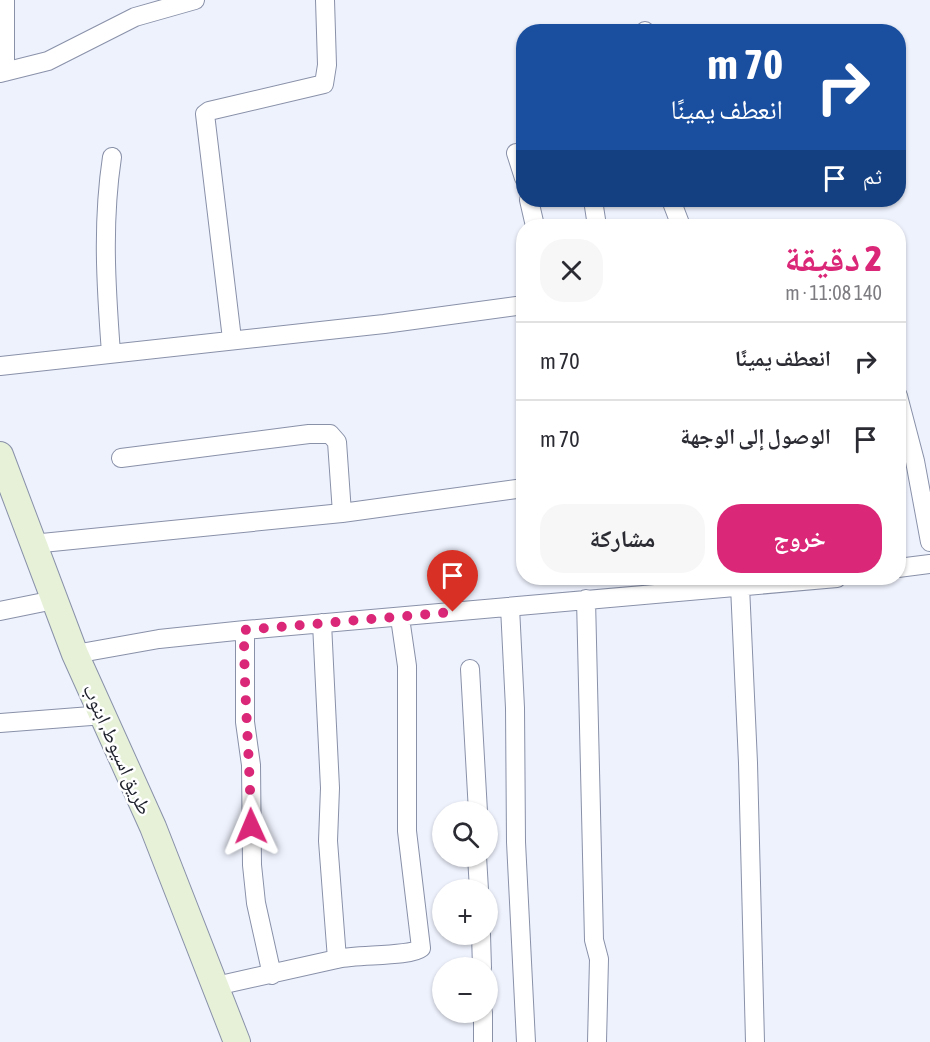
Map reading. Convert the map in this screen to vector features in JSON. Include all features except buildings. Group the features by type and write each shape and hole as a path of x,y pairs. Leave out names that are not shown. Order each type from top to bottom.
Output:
{"street":[{"path":"5,0 3,73 48,61 135,17 195,0"},
{"path":"232,339 205,114 324,84 327,65 325,0"},
{"path":"111,353 104,237 112,157"},
{"path":"0,366 384,324 516,306"},
{"path":"906,427 915,461 930,542"},
{"path":"121,458 309,434 330,434 337,442 342,513"},
{"name":"طريق اسيوط, ابنوب","path":"0,455 75,654 104,715 237,1042"},
{"path":"32,544 342,513 516,489"},
{"path":"906,567 930,564"},
{"path":"75,654 159,639 244,630 400,618 752,585"},
{"path":"740,586 748,764 755,1042"},
{"path":"586,599 594,940 599,959 597,1042"},
{"path":"0,611 54,600"},
{"path":"510,607 515,708 516,842 526,1042"},
{"path":"216,986 337,959 364,954 413,953 421,948 407,831 407,666 400,618"},
{"path":"322,623 330,788 327,824 337,959"},
{"path":"244,630 245,722 250,765 252,865 257,912 272,975"},
{"path":"470,669 477,801"},
{"path":"0,723 104,715"},
{"path":"483,1023 483,1042"}],"route":[{"path":"251,826 250,765 245,722 244,630 453,612"}]}
